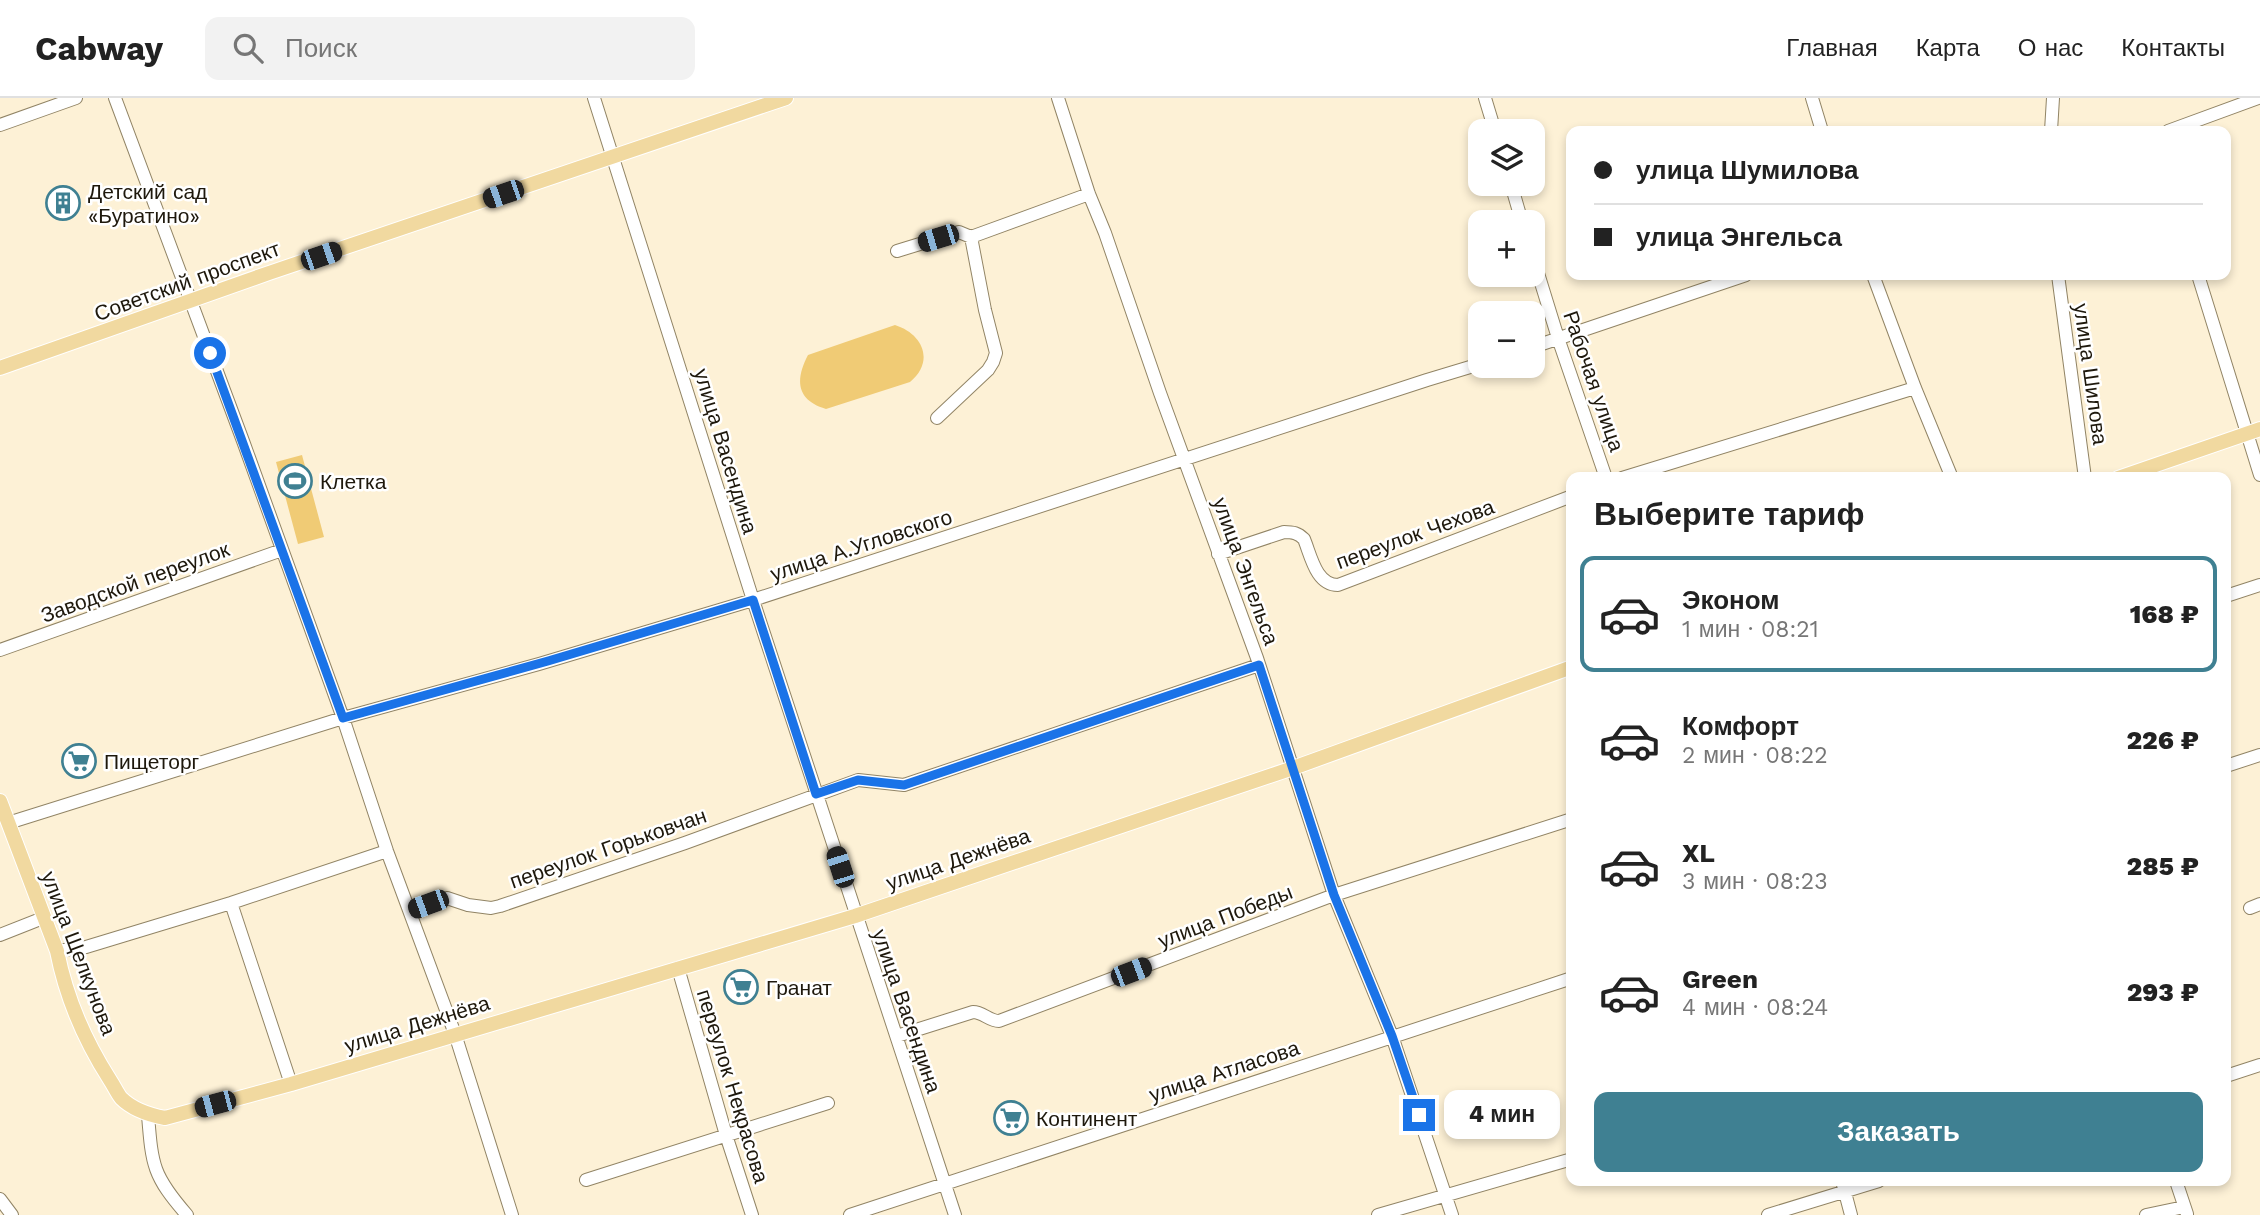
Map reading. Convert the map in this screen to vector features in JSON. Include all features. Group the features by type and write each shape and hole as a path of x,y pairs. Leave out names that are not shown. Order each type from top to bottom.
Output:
{"main road":[{"name":"Советский проспект","path":"0,368 786,98"},
{"path":"2135,472 2253,431"},
{"name":"улица Дежнёва","path":"148,1115 165,1118 290,1084 855,916 1293,768 1566,669"},
{"name":"улица Щелкунова","path":"0,801 57,951 60,969 75,1011 101,1066 121,1098 148,1115"}],"street":[{"path":"0,125 76,98"},
{"path":"115,98 148,181 343,718 387,851 455,1034 512,1215"},
{"name":"улица Васендина","path":"594,98 855,916 955,1215"},
{"name":"улица Энгельса","path":"1058,98 1160,393 1259,665 1334,895 1392,1036 1452,1215"},
{"path":"1485,98 1491,119"},
{"path":"1812,98 1820,126"},
{"path":"2053,98 2054,126"},
{"path":"2184,126 2258,98"},
{"path":"897,251 959,232 971,237 1090,194"},
{"path":"937,418 988,370 996,353 971,237"},
{"path":"1545,343 1731,280"},
{"path":"1875,280 1950,472"},
{"name":"улица Шилова","path":"2059,280 2084,472"},
{"path":"2200,280 2253,431 2260,475"},
{"name":"Рабочая улица","path":"1542,287 1604,472"},
{"name":"улица А.Угловского","path":"8,823 343,718 753,600 1468,368"},
{"path":"1642,472 1915,388"},
{"name":"переулок Чехова","path":"1218,554 1292,531 1304,539 1320,578 1332,585 1338,585 1566,498"},
{"name":"Заводской переулок","path":"0,650 282,550"},
{"path":"2231,594 2260,585"},
{"path":"816,794 858,780 904,785 1259,665"},
{"path":"2231,764 2260,755"},
{"name":"переулок Горьковчан","path":"410,911 447,898 468,905 491,908 500,906 685,843 816,794"},
{"name":"улица Победы","path":"897,1036 972,1012 979,1012 992,1021 999,1021 1334,895 1566,821"},
{"path":"57,951 86,947 231,903 387,851"},
{"path":"231,903 290,1084"},
{"path":"0,935 43,918"},
{"name":"переулок Некрасова","path":"678,968 752,1215"},
{"name":"улица Атласова","path":"850,1215 1566,980"},
{"path":"2231,1074 2260,1065"},
{"path":"586,1180 828,1103"},
{"path":"148,1115 157,1176 187,1215"},
{"path":"1378,1215 1566,1161"},
{"path":"1768,1215 1843,1186 1852,1215"},
{"path":"2146,1215 2186,1211 2178,1186"},
{"path":"0,1199 12,1215"}],"shaded area":[{"path":"895,325 913,335 922,349 922,365 910,382 826,409 804,395 800,381 808,355"},
{"path":"302,455 324,537 298,544 276,462"}],"place":[{"name":"Детский сад «Буратино»","path":"63,203"},
{"name":"Клетка","path":"295,481"},
{"name":"Пищеторг","path":"79,761"},
{"name":"Гранат","path":"741,987"},
{"name":"Континент","path":"1011,1118"}],"route":[{"path":"210,353 343,718 753,600 816,794 858,780 904,785 1259,665 1334,895 1392,1036 1419,1115"}]}
